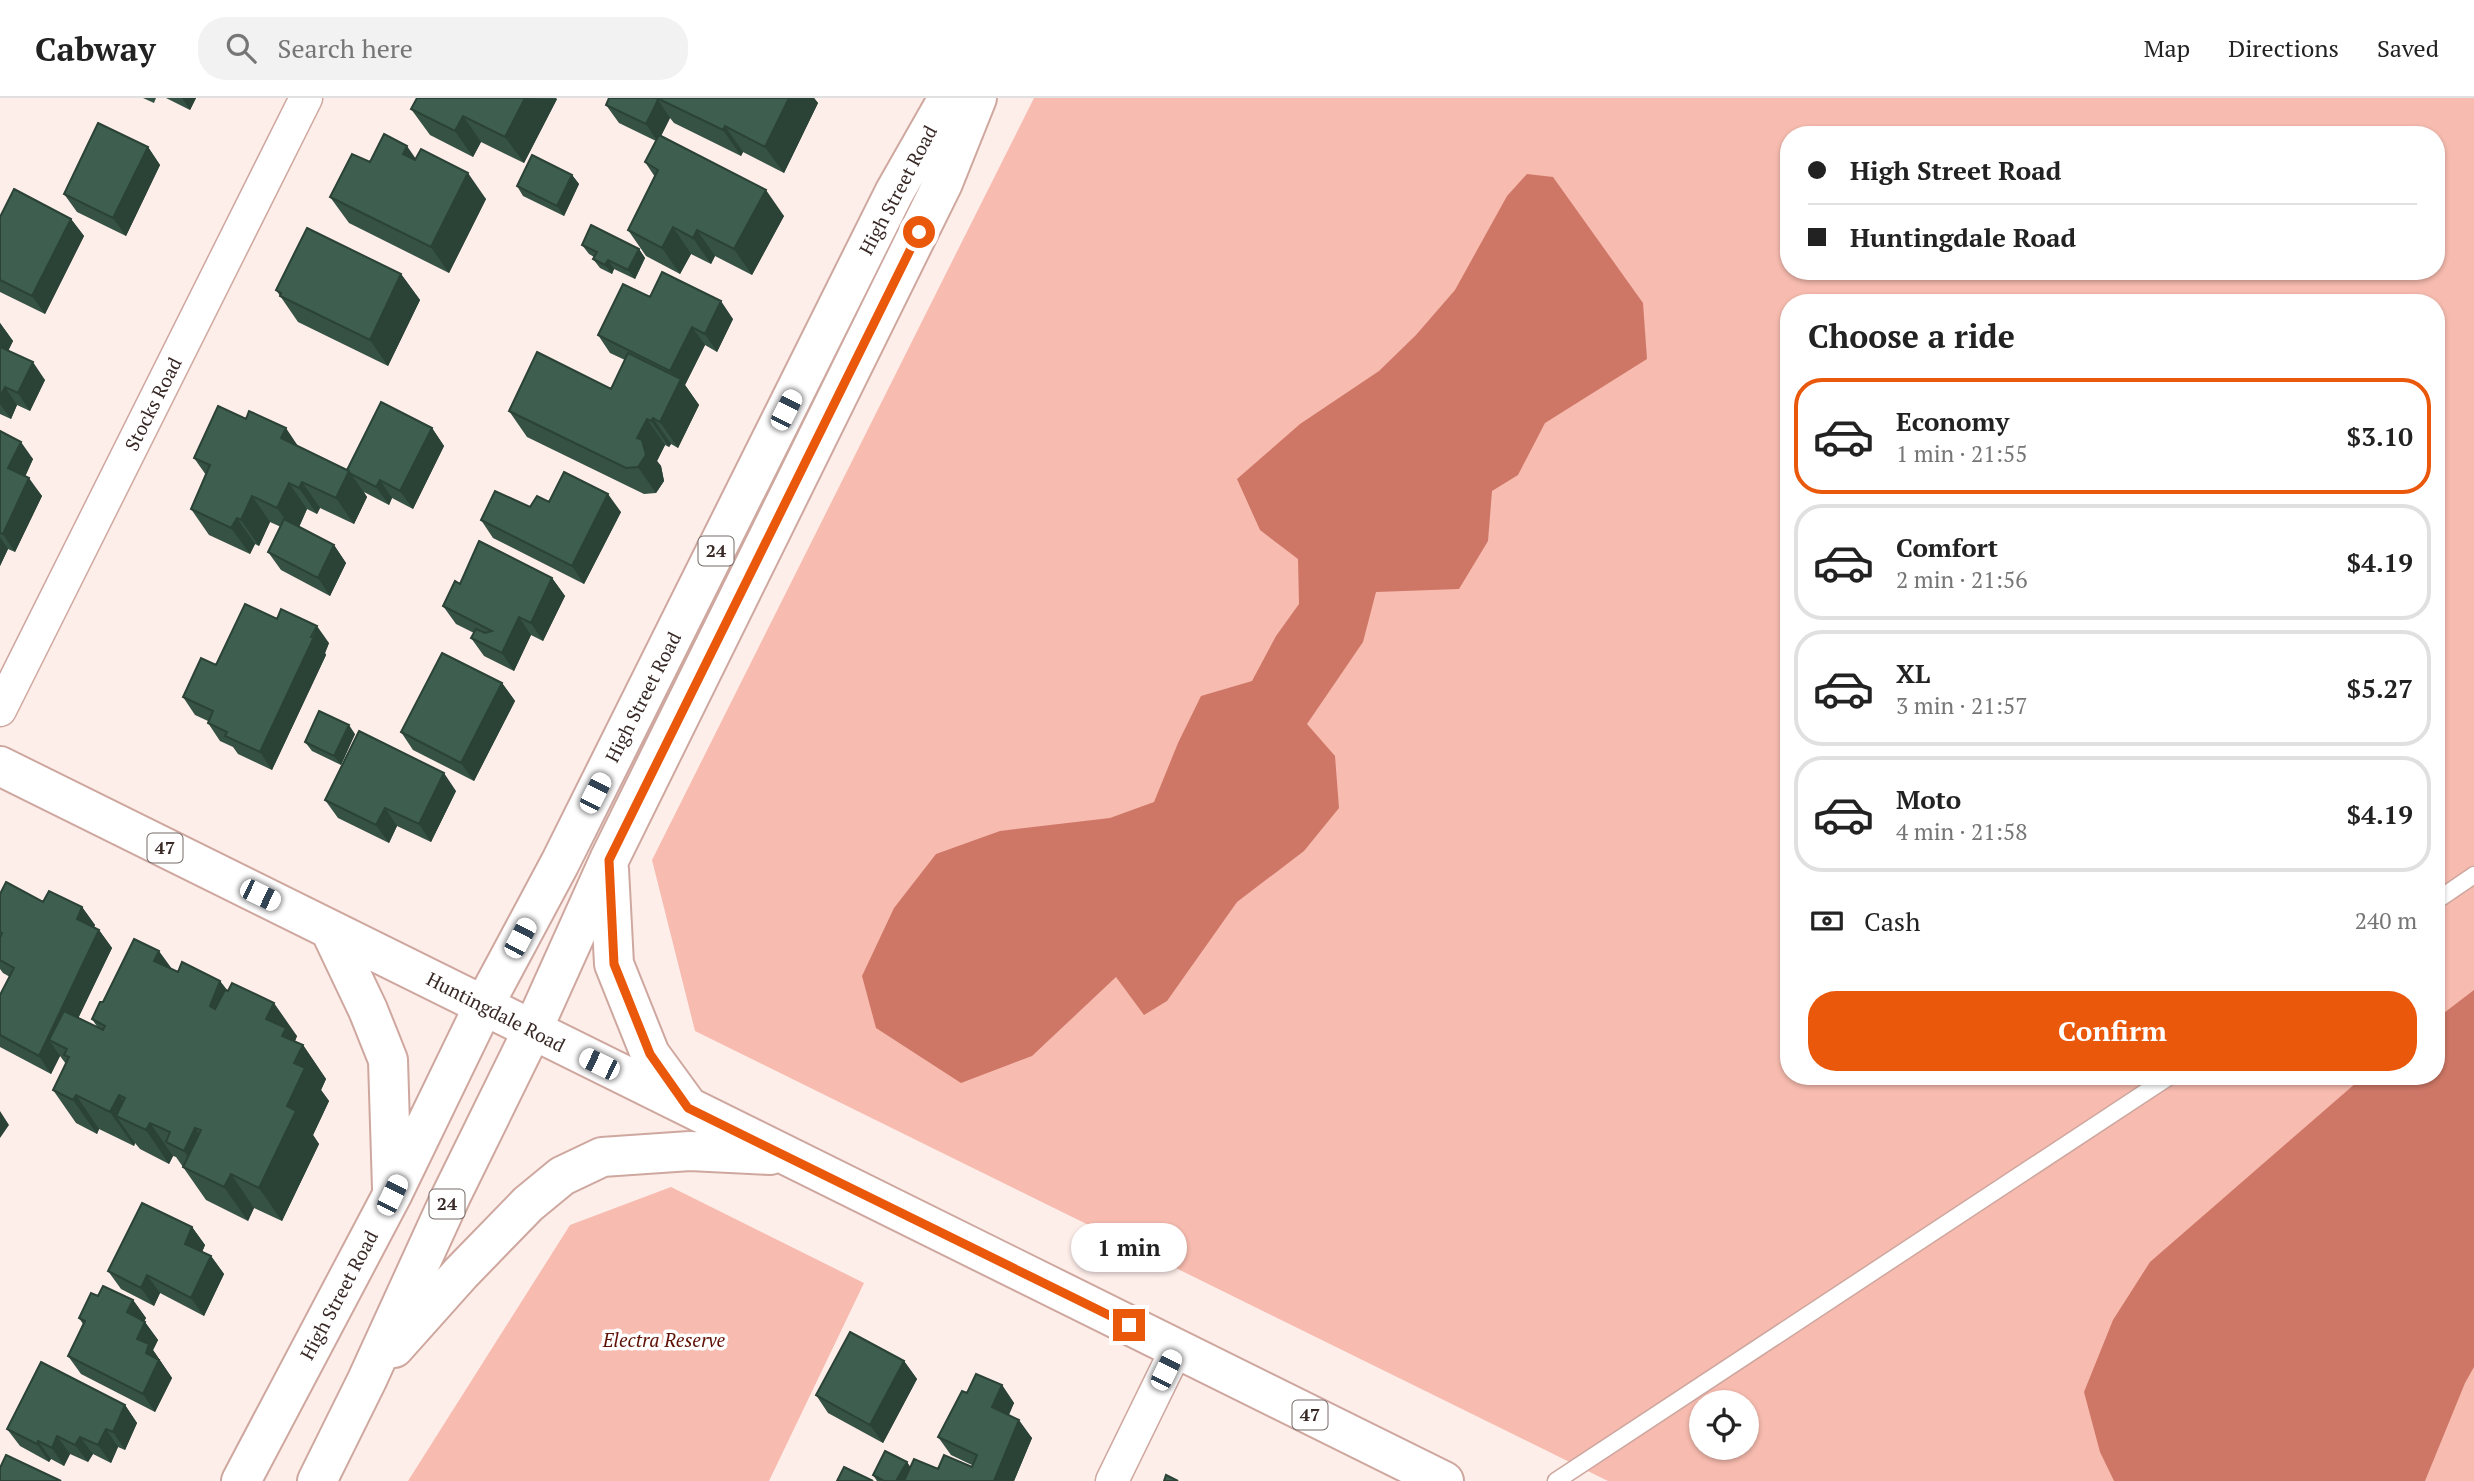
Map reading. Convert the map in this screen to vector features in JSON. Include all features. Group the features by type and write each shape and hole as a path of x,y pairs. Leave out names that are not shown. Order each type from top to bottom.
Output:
{"main road":[{"name":"High Street Road","path":"241,1481 392,1195 484,1005 566,852 894,193 948,98"},
{"name":"High Street Road","path":"317,1481 367,1380 451,1196 533,1031 609,860 943,183 977,98"},
{"name":"Huntingdale Road","path":"0,766 1444,1481"},
{"path":"609,860 614,964 650,1054 688,1108"},
{"path":"330,930 368,1010 388,1060 392,1195"},
{"path":"367,1380 461,1273 528,1204 562,1176 602,1157 690,1151 786,1156"}],"street":[{"name":"Stocks Road","path":"0,710 306,98"},
{"path":"1112,1481 1177,1348"}],"lane":[{"path":"2445,895 2474,876"},
{"path":"1556,1481 2156,1085"}],"green space":[{"path":"1034,98 2474,98 2474,1481 1608,1481 695,1031 652,860"},
{"name":"Electra Reserve","path":"671,1187 864,1283 769,1481 408,1481 570,1225"}],"shaded area":[{"path":"1527,174 1553,177 1643,303 1647,359 1545,423 1518,475 1492,491 1488,541 1459,589 1376,592 1363,642 1307,724 1335,756 1339,808 1304,851 1237,902 1167,1001 1144,1015 1116,977 1032,1056 961,1083 876,1028 862,976 894,908 936,854 1000,831 1110,818 1154,802 1201,696 1252,681 1276,636 1299,604 1298,559 1260,530 1237,479 1300,424 1379,371 1416,335 1455,290 1507,196"},
{"path":"2474,990 2474,1367 2425,1481 2114,1481 2100,1452 2084,1392 2113,1320 2150,1262 2354,1085 2445,1085 2445,1012"}],"building":[{"path":"417,98 525,98 505,137 463,116 455,131 411,109"},
{"path":"609,98 658,100 646,124 606,105"},
{"path":"657,98 789,98 765,147 725,126 723,130"},
{"path":"98,123 148,147 113,218 64,194"},
{"path":"384,134 407,146 403,154 415,160 421,149 468,173 431,247 330,197 352,154 370,162"},
{"path":"659,135 766,190 734,249 697,230 693,238 673,227 662,248 628,230 658,170 645,162"},
{"path":"532,155 572,175 557,206 517,186"},
{"path":"14,189 71,219 32,296 0,280 0,217"},
{"path":"591,225 639,249 628,270 608,260 605,265 593,259 597,252 582,245"},
{"path":"307,228 401,274 370,340 280,296 281,293 276,290"},
{"path":"662,272 721,301 705,334 692,327 670,371 598,335 623,284 650,297"},
{"path":"0,347 33,362 18,393 5,387 0,397"},
{"path":"537,352 611,389 628,353 681,379 660,422 653,418 651,421 647,419 637,438 642,440 646,455 638,467 626,468 509,411"},
{"path":"381,402 432,428 400,491 380,480 376,487 347,470"},
{"path":"218,406 246,419 249,411 286,428 281,438 349,471 336,498 302,482 299,488 289,483 277,508 252,496 241,520 237,518 231,528 191,509 210,465 194,458"},
{"path":"0,431 21,442 8,468 29,478 3,534 0,533"},
{"path":"564,472 608,494 572,566 481,520 495,491 530,507 537,496 549,502"},
{"path":"284,519 334,545 318,578 268,552"},
{"path":"479,541 552,578 531,623 519,617 502,653 471,638 476,629 485,633 492,631 443,606 455,581 460,584"},
{"path":"245,604 277,619 281,609 317,626 260,752 225,736 227,732 208,723 213,711 183,697 201,658 216,665"},
{"path":"442,653 502,683 461,763 401,732"},
{"path":"319,711 349,725 334,756 305,742"},
{"path":"359,731 444,773 419,824 385,808 376,825 325,800"},
{"path":"6,882 43,902 49,891 82,907 77,919 99,930 39,1056 0,1035 0,995 14,968 0,960 0,894"},
{"path":"134,939 159,951 154,961 178,972 182,962 220,981 210,1006 215,1009 232,983 274,1003 266,1019 286,1028 282,1036 303,1045 294,1063 305,1068 287,1106 296,1111 259,1188 231,1174 224,1187 183,1167 201,1130 195,1128 184,1151 166,1142 170,1132 150,1123 146,1130 116,1116 125,1098 119,1095 110,1112 76,1095 73,1100 53,1090 69,1057 64,1055 67,1049 49,1040 64,1011 103,1030 105,1026 92,1019"},
{"path":"142,1203 192,1227 185,1244 211,1256 191,1298 147,1275 141,1288 108,1271"},
{"path":"103,1286 133,1300 127,1312 145,1322 137,1339 149,1344 146,1353 159,1360 143,1394 68,1356 85,1321 79,1318 91,1293 98,1296"},
{"path":"850,1332 904,1361 870,1425 816,1395"},
{"path":"41,1362 125,1405 113,1432 106,1429 98,1445 80,1437 75,1445 57,1436 52,1448 38,1441 37,1444 7,1429"},
{"path":"976,1374 1002,1385 992,1407 1019,1420 994,1481 904,1481 914,1459 938,1469 944,1455 972,1467 977,1455 938,1437 962,1391 967,1393"},
{"path":"885,1451 907,1462 896,1481 884,1481 873,1475"},
{"path":"6,1455 61,1481 0,1481 0,1468"},
{"path":"844,1467 873,1481 837,1481"},
{"path":"1166,1475 1178,1481 1164,1481"}],"route":[{"path":"919,232 609,860 614,964 650,1054 688,1108 1129,1325"}]}
